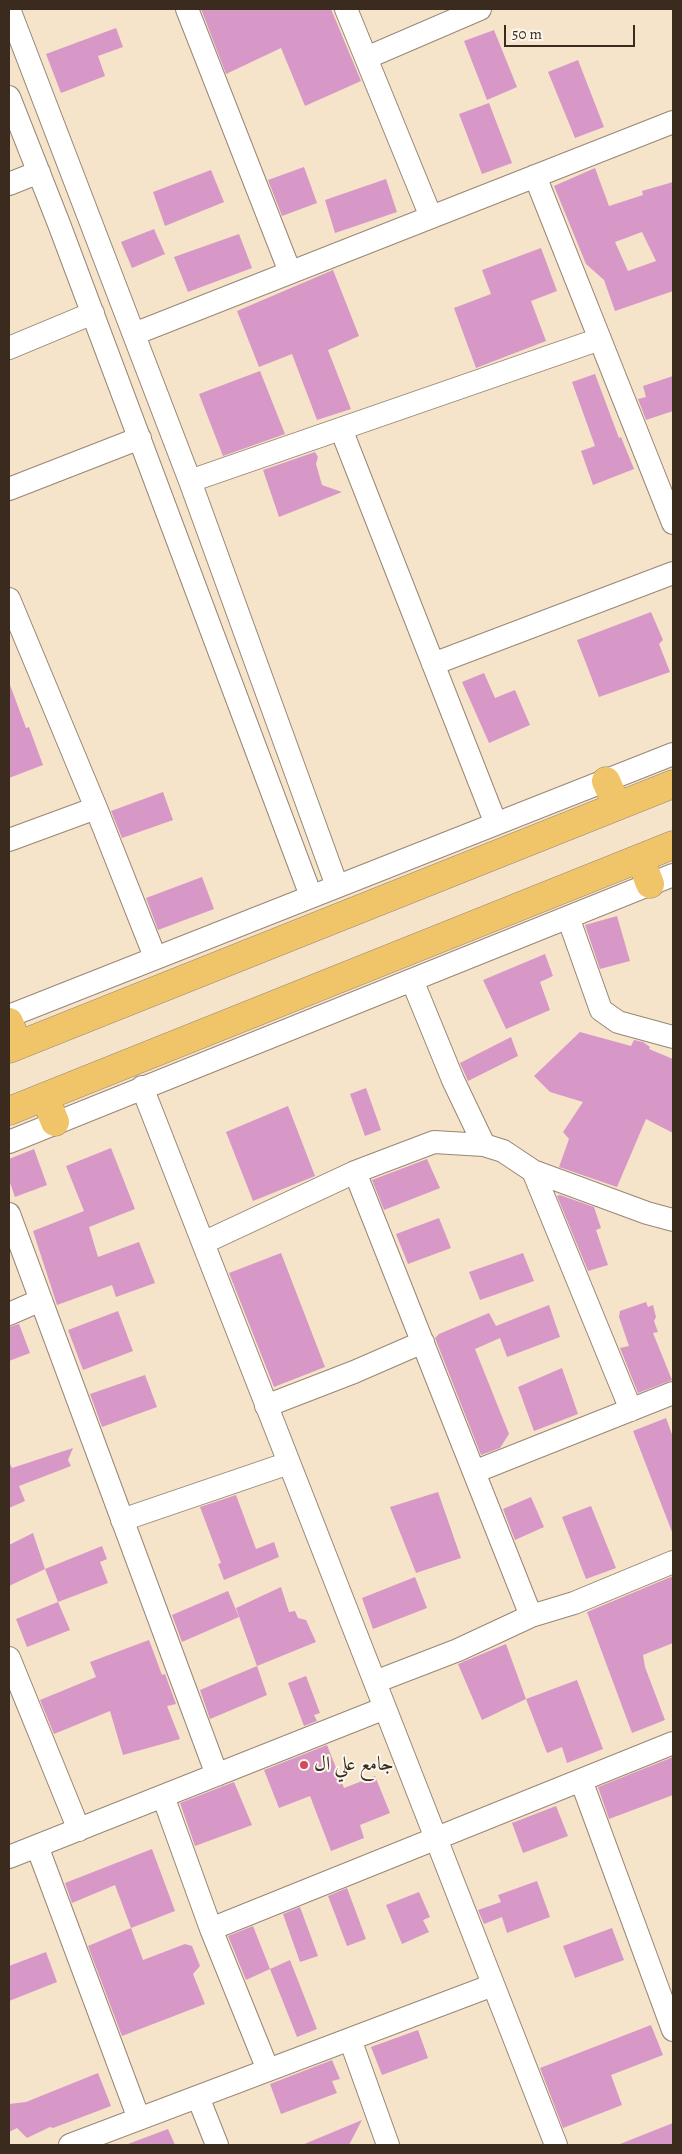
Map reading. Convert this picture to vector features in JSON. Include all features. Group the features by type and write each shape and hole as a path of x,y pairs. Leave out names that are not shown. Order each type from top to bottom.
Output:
{"main road":[{"path":"606,781 617,806"},
{"path":"12,1039 673,784"},
{"path":"9,1111 673,845"},
{"path":"640,858 662,880"},
{"path":"44,1097 55,1122"}],"street":[{"path":"9,9 190,481 337,886"},
{"path":"186,9 290,272"},
{"path":"346,9 431,217"},
{"path":"366,58 480,9"},
{"path":"9,97 93,313 311,896"},
{"path":"134,334 673,122"},
{"path":"9,184 39,172"},
{"path":"535,176 673,523"},
{"path":"59,224 88,213"},
{"path":"9,348 93,313"},
{"path":"190,481 600,339"},
{"path":"341,429 496,824"},
{"path":"9,490 140,438"},
{"path":"433,664 673,573"},
{"path":"9,598 155,957"},
{"path":"9,1016 673,754"},
{"path":"9,840 96,808"},
{"path":"9,1142 142,1087 662,880"},
{"path":"568,917 600,1010 618,1022 673,1038"},
{"path":"412,980 453,1080 484,1145"},
{"path":"142,1087 556,2145"},
{"path":"203,1243 355,1172 434,1142 484,1145 503,1151 533,1171 648,1213 673,1220"},
{"path":"533,1171 631,1410"},
{"path":"355,1172 532,1616"},
{"path":"9,1214 217,1774"},
{"path":"9,1314 41,1300"},
{"path":"266,1406 354,1372 423,1342"},
{"path":"474,1472 673,1393"},
{"path":"122,1520 289,1463"},
{"path":"375,1682 458,1650 532,1616 574,1603 673,1562"},
{"path":"10,1666 79,1830"},
{"path":"9,1857 385,1708"},
{"path":"211,1928 673,1743"},
{"path":"581,1780 673,2030"},
{"path":"163,1796 211,1928 268,2070"},
{"path":"37,1846 138,2119"},
{"path":"70,2145 493,1986"},
{"path":"350,2040 388,2145"},
{"path":"198,2097 217,2145"}],"building":[{"path":"201,9 331,9 361,81 305,106 281,48 226,74"},
{"path":"116,28 123,47 98,56 105,76 61,93 46,54"},
{"path":"494,30 517,87 487,100 464,41"},
{"path":"578,60 604,127 575,138 548,72"},
{"path":"489,103 512,163 482,174 459,114"},
{"path":"304,167 317,203 282,216 268,180"},
{"path":"595,168 609,206 643,195 642,191 673,182 673,291 615,311 604,280 586,264 554,186","holes":["642,232 656,261 628,271 615,242"]},
{"path":"211,170 224,202 165,226 153,192"},
{"path":"386,179 397,212 335,233 325,200"},
{"path":"154,229 165,254 132,268 121,242"},
{"path":"239,234 252,268 188,292 174,257"},
{"path":"541,248 557,291 531,301 546,341 476,368 454,308 491,294 482,270"},
{"path":"333,270 359,336 328,350 351,409 317,420 292,354 259,367 237,311"},
{"path":"260,371 285,434 223,456 199,394"},
{"path":"595,374 619,438 621,437 634,469 593,485 581,451 595,446 572,382"},
{"path":"673,376 673,411 646,420 638,399 646,397 643,386"},
{"path":"315,452 318,457 316,464 322,485 342,492 279,517 263,470"},
{"path":"651,612 663,640 659,644 670,672 599,697 577,640"},
{"path":"484,673 495,698 515,690 530,725 489,743 462,682"},
{"path":"10,685 26,728 29,727 43,765 9,778"},
{"path":"163,792 173,820 122,838 111,811"},
{"path":"202,877 214,909 158,930 146,898"},
{"path":"617,916 630,961 600,969 585,925"},
{"path":"545,954 553,976 540,982 550,1010 506,1029 483,980"},
{"path":"580,1032 631,1046 634,1040 643,1042 650,1047 649,1049 673,1059 673,1133 646,1119 617,1187 559,1167 569,1139 563,1132 583,1102 550,1092 534,1076"},
{"path":"511,1037 518,1056 468,1081 460,1063"},
{"path":"366,1088 381,1130 365,1136 350,1094"},
{"path":"288,1106 315,1176 253,1201 226,1132"},
{"path":"111,1148 135,1209 89,1227 98,1257 139,1242 155,1283 116,1297 112,1285 57,1305 33,1231 84,1211 66,1166"},
{"path":"34,1149 47,1185 15,1197 9,1180 9,1159"},
{"path":"427,1159 440,1188 384,1210 372,1180"},
{"path":"560,1195 594,1207 601,1228 596,1230 608,1265 588,1271 557,1196"},
{"path":"439,1218 451,1248 408,1264 396,1234"},
{"path":"281,1253 325,1367 274,1387 229,1273"},
{"path":"523,1253 534,1281 480,1300 469,1272"},
{"path":"646,1302 648,1307 653,1305 656,1317 654,1321 658,1332 653,1333 672,1380 638,1393 620,1348 629,1346 619,1317 620,1311"},
{"path":"549,1305 560,1337 507,1357 500,1338 475,1349 509,1434 500,1448 481,1455 435,1338 439,1334 489,1313 496,1326"},
{"path":"118,1311 133,1351 83,1370 68,1330"},
{"path":"19,1324 30,1353 9,1361 9,1327"},
{"path":"562,1368 578,1414 534,1431 518,1387"},
{"path":"145,1375 157,1407 102,1427 90,1394"},
{"path":"666,1418 673,1437 672,1532 633,1431"},
{"path":"73,1448 68,1460 71,1466 19,1486 25,1501 9,1508 9,1462 12,1468"},
{"path":"438,1492 461,1558 416,1573 390,1507"},
{"path":"236,1495 256,1549 274,1542 279,1557 224,1580 218,1564 221,1563 200,1507"},
{"path":"531,1497 544,1527 515,1540 503,1509"},
{"path":"591,1506 616,1568 586,1579 562,1517"},
{"path":"33,1533 45,1569 9,1586 9,1545"},
{"path":"102,1546 107,1559 100,1562 108,1583 58,1602 45,1569"},
{"path":"673,1576 673,1643 643,1655 645,1667 665,1720 632,1733 587,1612"},
{"path":"415,1577 427,1608 373,1629 362,1598"},
{"path":"281,1587 289,1612 295,1611 298,1618 306,1620 316,1642 257,1666 236,1608"},
{"path":"228,1591 239,1617 182,1642 172,1615"},
{"path":"58,1602 70,1630 27,1647 16,1619"},
{"path":"149,1640 162,1675 165,1674 176,1704 167,1706 180,1739 123,1755 110,1711 54,1734 40,1700 96,1677 90,1662"},
{"path":"506,1644 526,1699 482,1720 458,1664"},
{"path":"257,1666 267,1695 210,1719 200,1690"},
{"path":"306,1676 320,1713 314,1715 317,1721 304,1726 288,1683"},
{"path":"577,1680 603,1749 567,1763 562,1747 547,1753 526,1699"},
{"path":"327,1745 344,1788 375,1776 390,1813 360,1825 364,1838 331,1851 310,1796 279,1808 264,1770"},
{"path":"673,1757 673,1795 609,1819 598,1787"},
{"path":"234,1782 252,1825 195,1846 180,1803"},
{"path":"556,1806 568,1836 523,1853 512,1823"},
{"path":"152,1849 175,1911 131,1928 115,1885 72,1903 65,1883"},
{"path":"537,1881 550,1917 507,1933 502,1917 484,1924 478,1910 501,1902 498,1895"},
{"path":"347,1888 366,1939 347,1946 328,1896"},
{"path":"419,1892 430,1917 423,1920 429,1932 402,1944 386,1905"},
{"path":"300,1907 318,1956 300,1962 283,1914"},
{"path":"253,1926 270,1969 246,1980 228,1936"},
{"path":"131,1928 143,1960 185,1944 192,1946 200,1966 193,1974 205,2004 122,2036 88,1946"},
{"path":"612,1928 624,1960 575,1978 563,1946"},
{"path":"46,1952 57,1982 9,2001 9,1966"},
{"path":"290,1960 317,2029 297,2037 270,1969"},
{"path":"651,2025 663,2055 611,2075 622,2105 563,2128 540,2068"},
{"path":"418,2030 428,2058 382,2075 371,2047"},
{"path":"332,2060 340,2079 332,2081 337,2093 281,2114 270,2084"},
{"path":"98,2073 111,2106 53,2128 50,2127 27,2138 17,2128 9,2132 9,2104 26,2102"},
{"path":"362,2120 349,2145 302,2145"},
{"path":"673,2123 673,2145 620,2145 620,2144"},
{"path":"168,2129 175,2145 128,2145 128,2144"}],"place":[{"name":"جامع علي ال","path":"304,1765"}]}
